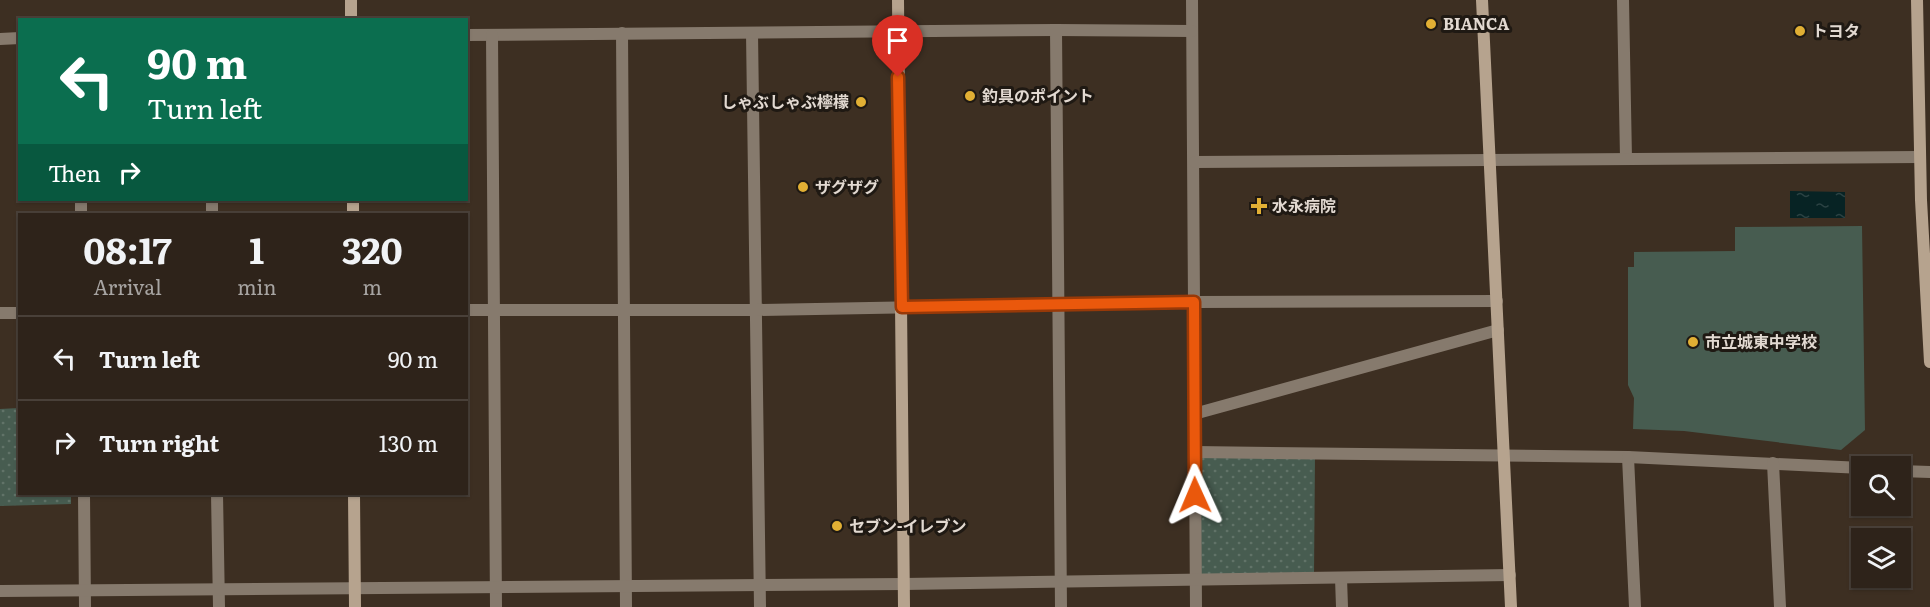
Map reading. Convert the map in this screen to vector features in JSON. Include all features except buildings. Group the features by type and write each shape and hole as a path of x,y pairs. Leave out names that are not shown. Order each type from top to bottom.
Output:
{"street":[{"path":"351,0 351,18"},
{"path":"898,0 904,607"},
{"path":"1192,0 1195,162 1196,607"},
{"path":"1482,0 1511,607"},
{"path":"1623,0 1626,158"},
{"path":"1917,0 1919,157 1930,362"},
{"path":"1056,30 1061,607"},
{"path":"468,35 1192,31"},
{"path":"622,33 626,607"},
{"path":"752,33 760,607"},
{"path":"492,35 496,309 496,607"},
{"path":"0,39 18,38"},
{"path":"1195,162 1919,157"},
{"path":"468,310 756,310 1194,302 1497,301"},
{"path":"0,313 18,313"},
{"path":"1194,414 1498,330"},
{"path":"1194,452 1504,454 1851,467"},
{"path":"1628,457 1635,607"},
{"path":"1773,463 1780,607"},
{"path":"1911,471 1930,472"},
{"path":"84,495 86,607"},
{"path":"217,495 219,607"},
{"path":"354,495 355,607"},
{"path":"0,591 1196,581 1510,575"},
{"path":"1341,578 1342,607"}],"green space":[{"path":"1862,226 1865,430 1841,450 1684,431 1633,429 1634,398 1628,385 1628,267 1634,267 1634,252 1735,251 1735,227"},
{"path":"18,408 18,495 71,495 71,504 0,506 0,409"},
{"path":"1197,455 1315,456 1314,576 1198,578"}],"water":[{"path":"1790,191 1845,192 1845,218 1790,218"}],"place":[{"name":"BIANCA","path":"1431,24"},
{"name":"トヨタ","path":"1800,31"},
{"name":"釣具のポイント","path":"970,96"},
{"name":"しゃぶしゃぶ檸檬","path":"861,102"},
{"name":"ザグザグ","path":"803,187"},
{"name":"水永病院","path":"1259,206"},
{"name":"市立城東中学校","path":"1693,342"},
{"name":"セブン-イレブン","path":"837,526"}],"route":[{"path":"898,77 902,307 1194,302 1195,495"}]}
